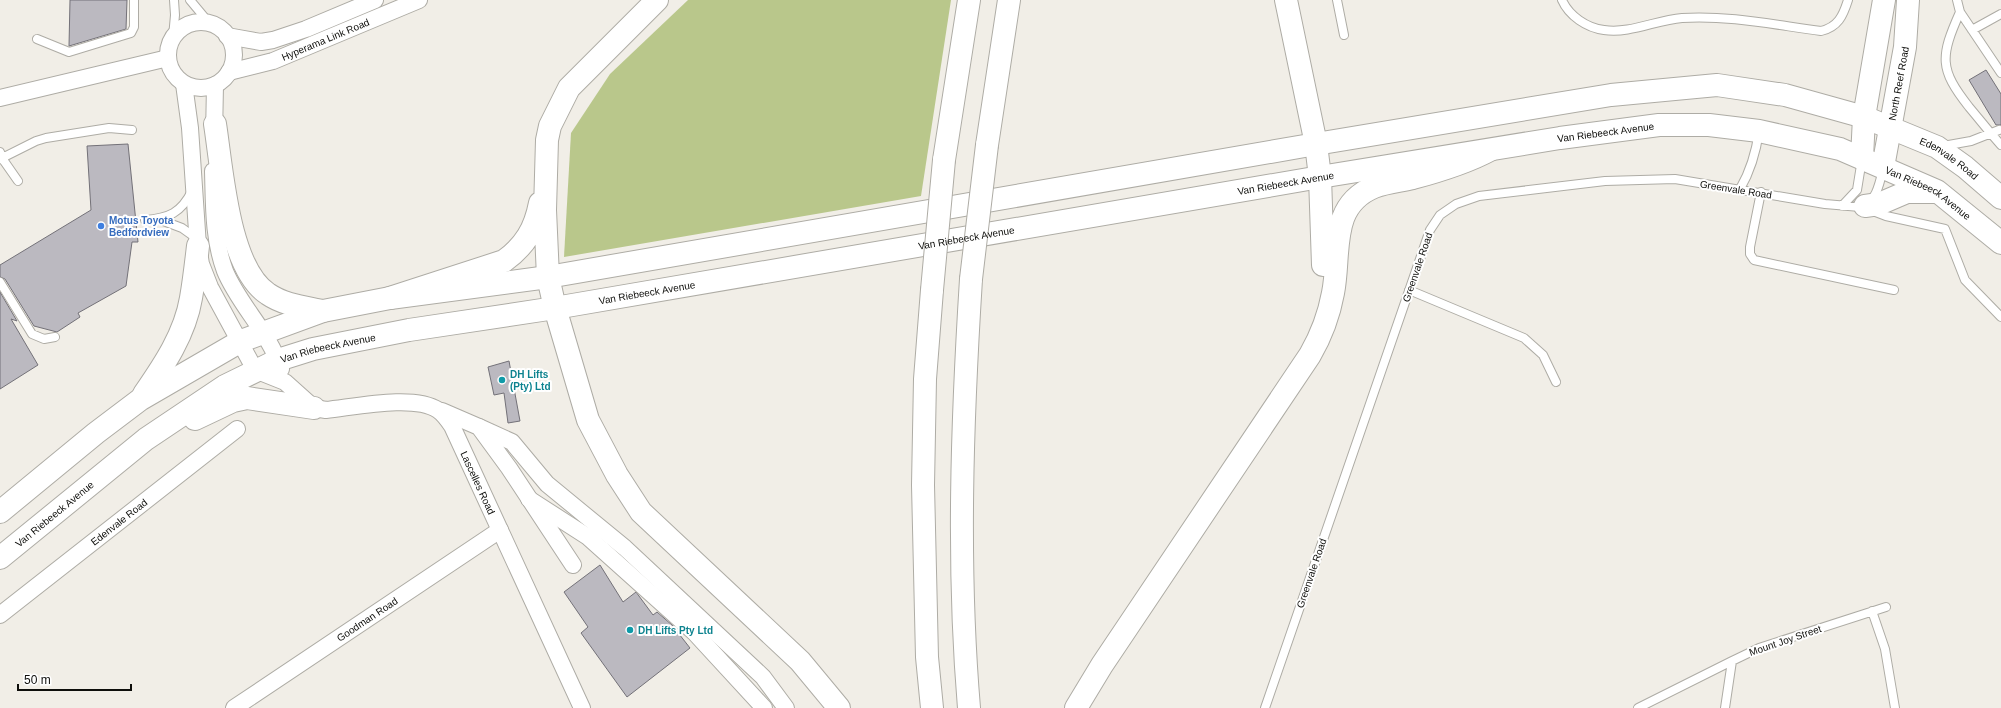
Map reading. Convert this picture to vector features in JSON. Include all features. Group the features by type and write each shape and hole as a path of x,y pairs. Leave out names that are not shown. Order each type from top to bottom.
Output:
{"main road":[{"path":"657,0 569,88 550,126 547,140 545,174 548,277 555,308 588,420 617,474 641,512 800,661 839,708"},
{"path":"932,708 927,657 923,485 925,379 944,160 969,0"},
{"path":"969,708 965,663 961,478 965,370 971,280 986,144 1009,0"},
{"path":"1286,0 1316,144 1320,177 1324,281 1320,338"},
{"path":"1862,158 1864,117 1884,0"},
{"name":"North Reef Road","path":"1883,167 1892,127 1905,47 1908,0"},
{"path":"0,512 96,433 141,399 241,341 323,311 390,298 548,277 1316,144 1611,95 1717,85 1785,95 1864,117 1892,127"},
{"path":"215,124 230,221 246,268 254,282 267,294 282,302 323,311"},
{"name":"Van Riebeeck Avenue","path":"0,558 146,439 225,386 278,360 313,349 409,330 555,308 1320,177 1609,130 1659,125 1709,125 1759,131 1840,149 1937,192 1977,222 2001,243"},
{"name":"Edenvale Road","path":"1892,127 1936,147 1965,167 2001,198"},
{"path":"1076,708 1102,666 1320,338 1332,297 1338,234 1348,206 1358,196 1375,187 1414,178 1468,161 1490,150"},
{"path":"1965,167 2001,191"},
{"path":"390,298 458,274 504,261 518,251 527,241 539,208 545,174"},
{"path":"1864,206 1879,204 1907,192 1937,192"},
{"path":"141,399 165,362 182,326 191,299 197,242"},
{"path":"146,439 233,401 247,398 285,405 314,408"}],"street":[{"name":"Hyperama Link Road","path":"227,36 254,41 273,40 306,29 356,4 375,0"},
{"name":"Hyperama Link Road","path":"229,72 273,61 419,0"},
{"path":"190,24 210,24 220,28 227,36 234,54 229,72 215,85 200,88 184,84 176,77 168,58 169,47 173,37 190,24"},
{"path":"0,98 168,58"},
{"path":"184,84 190,128 197,242 201,264 210,287 241,341 255,370 285,382 314,408"},
{"path":"215,85 213,164 214,216 219,246 226,271 278,360 285,382"},
{"name":"Lascelles Road","path":"314,408 326,410 408,401 420,403 438,410 452,426 582,708"},
{"path":"438,410 512,442 547,484 625,548 763,677 786,708"},
{"path":"479,427 573,566"},
{"name":"Edenvale Road","path":"0,615 237,429"},
{"path":"529,499 594,542 694,632 764,708"},
{"name":"Goodman Road","path":"234,708 500,530"}],"lane":[{"path":"37,39 69,52 131,33 134,27 134,0"},
{"path":"173,37 175,15 174,0"},
{"path":"190,0 210,24"},
{"path":"1337,0 1344,35"},
{"path":"1562,0 1570,15 1595,28 1604,30 1618,31 1680,18 1700,17 1746,21 1821,31 1832,28 1840,21 1848,0"},
{"path":"1957,0 1960,12 2001,73"},
{"path":"1960,12 1949,36 1946,51 1948,75 1957,92 2001,145"},
{"path":"1972,30 2001,14"},
{"path":"18,181 1,157 46,138 109,128 132,130"},
{"path":"1936,147 1965,142 1999,130"},
{"path":"1740,188 1749,173 1756,154 1759,131"},
{"path":"1842,206 1857,190 1862,158"},
{"path":"1864,206 1878,188 1883,167"},
{"name":"Greenvale Road","path":"1265,708 1430,230 1440,215 1456,204 1479,196 1605,181 1675,179 1740,188 1842,206 1864,206 1886,216 1945,229 1965,280 2001,317"},
{"path":"145,220 158,219 180,209 194,188"},
{"path":"1761,192 1750,247 1750,254 1754,260 1894,290"},
{"path":"158,219 182,228 197,242"},
{"path":"0,282 32,334 44,339 55,337"},
{"path":"1409,290 1524,338 1543,355 1556,382"},
{"name":"Mount Joy Street","path":"1638,708 1732,660 1759,648 1886,607"},
{"path":"1872,611 1885,648 1895,708"},
{"path":"1725,708 1732,660"}],"green space":[{"path":"688,0 951,0 921,196 564,257 571,133 610,74"}],"building":[{"path":"70,0 127,0 126,29 69,46"},
{"path":"1986,70 2001,94 2001,125 1996,125 1969,80"},
{"name":"Motus Toyota Bedfordview","path":"128,144 138,242 132,242 126,286 78,313 80,317 57,332 34,326 5,279 0,277 0,265 91,210 87,146"},
{"path":"0,292 17,321 11,319 38,365 0,389"},
{"name":"DH Lifts (Pty) Ltd","path":"509,361 520,421 508,423 504,393 494,395 488,367"},
{"name":"DH Lifts Pty Ltd","path":"600,565 623,602 636,592 653,615 657,612 672,625 690,648 627,697 581,633 588,627 564,592"}],"place":[{"name":"Motus Toyota Bedfordview","path":"101,226"},
{"name":"DH Lifts (Pty) Ltd","path":"502,380"},
{"name":"DH Lifts Pty Ltd","path":"630,630"}]}
